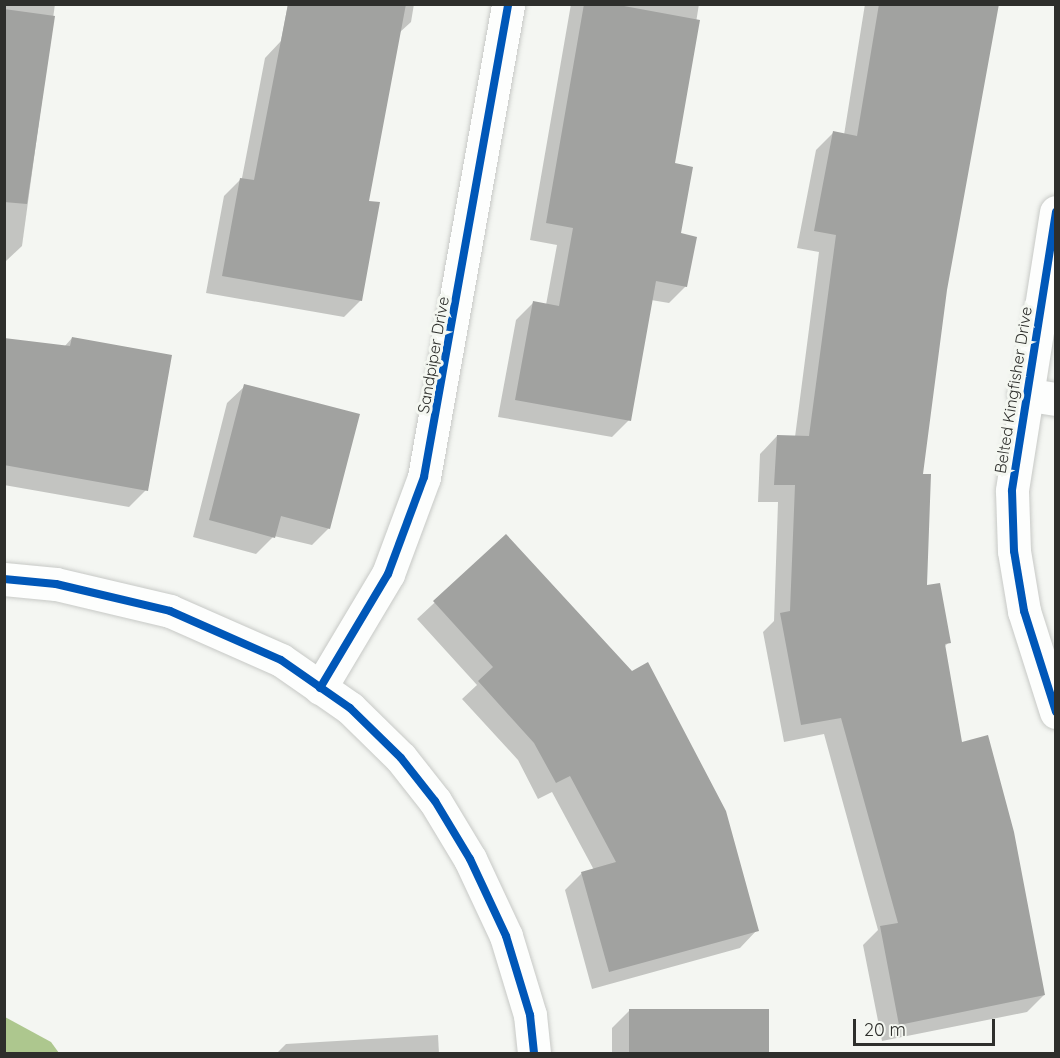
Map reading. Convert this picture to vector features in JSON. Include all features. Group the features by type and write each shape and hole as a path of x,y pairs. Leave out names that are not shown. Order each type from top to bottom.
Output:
{"street":[{"name":"Sandpiper Drive","path":"320,688 388,574 424,477 508,4"},
{"name":"Belted Kingfisher Drive","path":"1056,212 1040,397 1012,491 1014,551 1024,611 1056,712"},
{"path":"4,579 56,584 170,611 281,660 350,708 401,758 435,801 470,858 506,936 530,1015 534,1053"}],"shaded area":[{"path":"5,1017 51,1042 59,1053 5,1053"}],"building":[{"path":"288,4 406,4 369,201 380,202 362,301 222,276 240,178 254,180"},
{"path":"584,4 613,4 700,20 675,163 693,167 681,233 697,237 687,287 656,281 631,421 515,400 533,301 559,306 573,228 546,223"},
{"path":"879,4 999,4 947,290 923,474 931,474 927,585 940,583 951,643 945,644 962,742 988,735 1014,832 1045,995 899,1025 880,926 898,923 841,718 801,725 780,613 790,611 795,485 774,485 777,435 809,436 836,235 814,231 833,131 857,136"},
{"path":"4,9 55,16 27,204 4,202"},
{"path":"72,337 172,355 148,491 4,465 4,338 70,346"},
{"path":"244,384 360,414 330,529 281,516 275,538 209,520"},
{"path":"506,534 632,671 648,662 726,811 759,931 609,972 581,872 616,862 570,776 556,783 534,743 478,681 493,667 433,601"},
{"path":"629,1009 769,1009 769,1053 629,1053"}],"cycle path":[{"path":"320,688 388,574 424,477 508,4"},
{"path":"1056,212 1012,491 1014,551 1024,611 1056,712"},
{"path":"4,579 56,584 170,611 281,660 350,708 401,758 435,801 470,859 506,936 530,1015 534,1054"}]}
